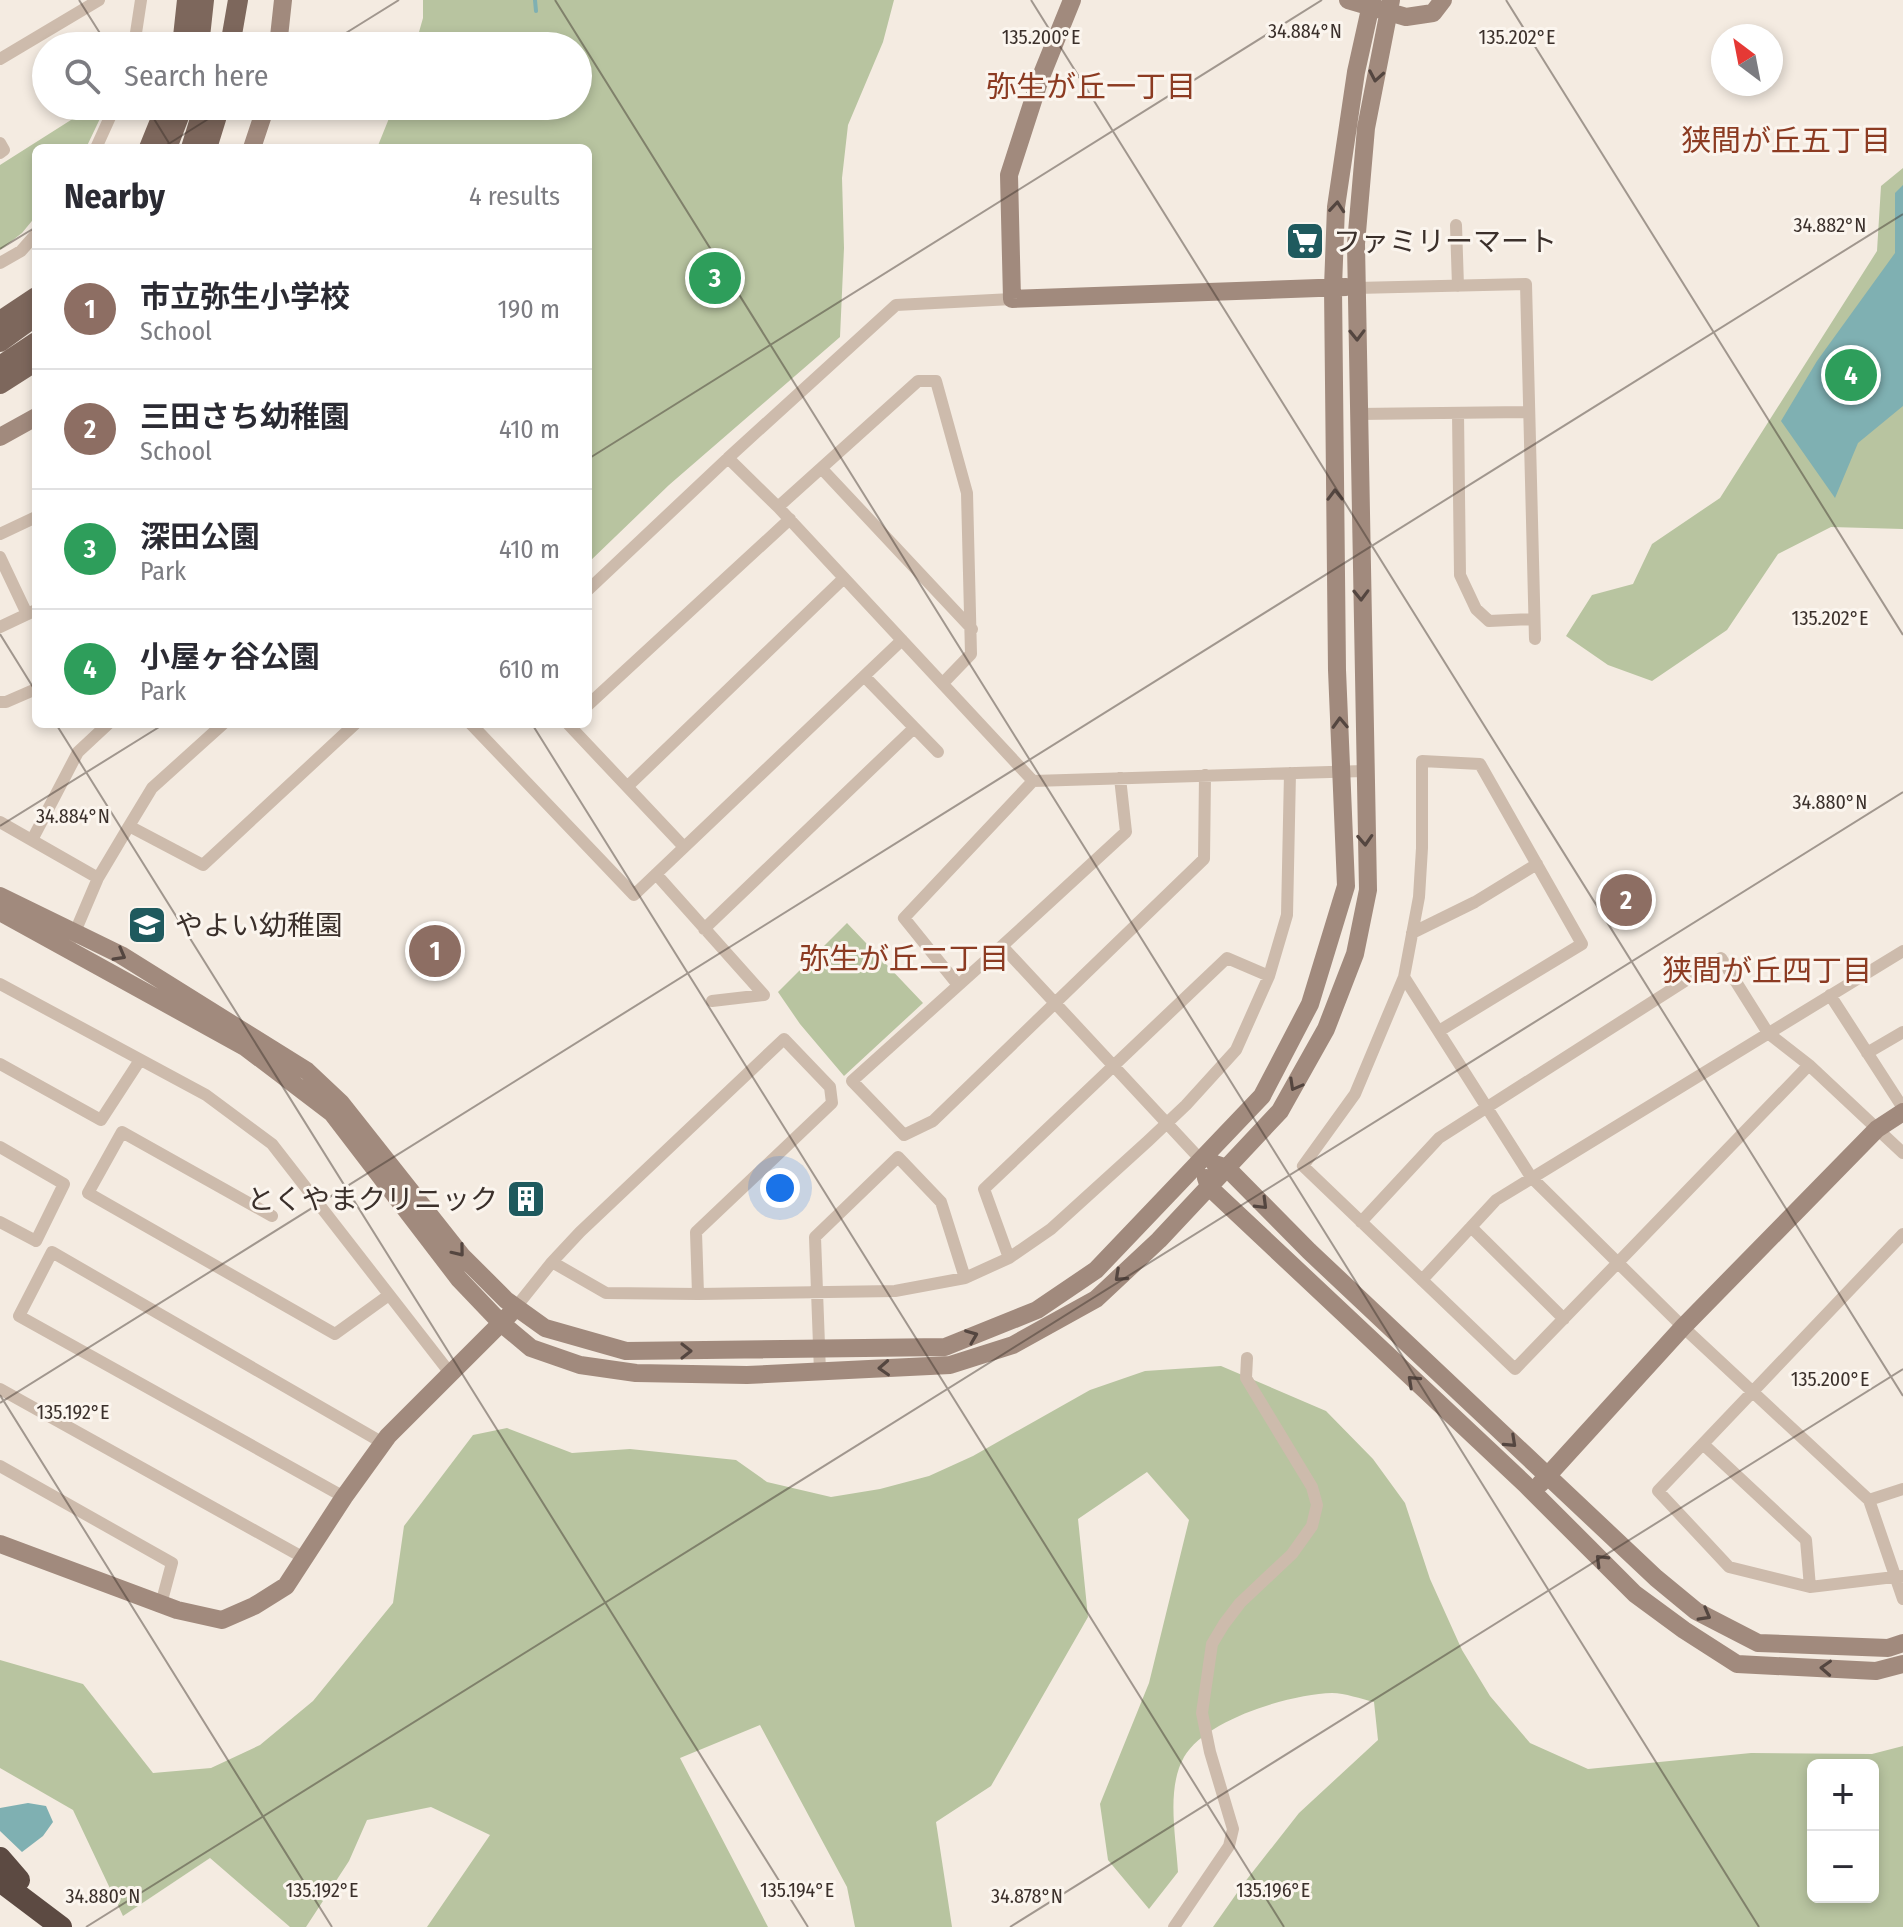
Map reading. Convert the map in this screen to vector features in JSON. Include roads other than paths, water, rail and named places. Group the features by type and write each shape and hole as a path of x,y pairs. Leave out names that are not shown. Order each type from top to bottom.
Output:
{"highway":[{"path":"0,1861 10,1880 62,1927"}],"main road":[{"path":"184,32 187,0"},
{"path":"201,32 204,0"},
{"path":"220,32 226,0"},
{"path":"232,32 238,0"},
{"path":"151,144 160,120"},
{"path":"169,144 178,120"},
{"path":"192,144 200,120"},
{"path":"208,144 216,120"},
{"path":"0,321 32,300"},
{"path":"0,342 32,319"},
{"path":"0,366 32,345"},
{"path":"0,384 32,364"}],"street":[{"path":"45,32 99,0"},
{"path":"136,32 141,0"},
{"path":"280,32 283,0"},
{"path":"1012,299 1009,175 1040,79 1072,0"},
{"path":"1348,0 1381,4 1406,17 1433,13 1443,0"},
{"path":"0,912 72,941 121,955 307,1071 341,1103 462,1256 516,1307 545,1328 626,1351 945,1347 1037,1310 1096,1270 1262,1096 1310,1004 1346,886 1338,685 1333,287 1336,207 1356,72 1381,4"},
{"path":"0,896 245,1047 332,1113 459,1279 501,1323 531,1348 580,1365 636,1373 747,1375 950,1365 1013,1345 1096,1299 1159,1240 1280,1111 1326,1029 1355,954 1368,890 1356,244 1381,4"},
{"path":"0,59 32,40"},
{"path":"98,144 109,120"},
{"path":"253,144 261,120"},
{"path":"0,143 4,150 0,153"},
{"path":"1456,225 1458,286"},
{"path":"0,263 21,251 32,239"},
{"path":"592,586 896,305 1333,287 1526,284 1535,639"},
{"path":"778,507 918,381 936,381 967,493 972,629 971,654 944,682"},
{"path":"1358,414 1529,412"},
{"path":"1458,413 1460,575 1476,609 1489,621 1534,619"},
{"path":"0,437 32,419"},
{"path":"728,458 944,682 1033,781"},
{"path":"822,469 972,629"},
{"path":"0,534 32,519"},
{"path":"592,701 790,519"},
{"path":"0,557 32,612 0,627"},
{"path":"628,786 844,578"},
{"path":"475,728 634,895 902,640"},
{"path":"864,676 938,752"},
{"path":"0,715 3,702 32,691"},
{"path":"32,840 78,752 104,728"},
{"path":"72,941 98,878 152,788 219,728"},
{"path":"129,826 203,865 351,728"},
{"path":"572,728 684,847"},
{"path":"704,929 914,728"},
{"path":"1439,1031 1582,944 1480,764 1422,761 1419,897 1404,977 1355,1094 1303,1166 1515,1369 1809,1065"},
{"path":"958,985 904,918 1033,781 1290,773 1364,766"},
{"path":"552,1262 606,1293 698,1294 895,1291 965,1278 1009,1258 1051,1229 1186,1105 1236,1050 1269,976 1287,915 1290,773"},
{"path":"1120,778 1126,832 852,1081 904,1135 933,1121 1204,859 1205,775"},
{"path":"0,822 98,878"},
{"path":"1412,933 1475,902 1537,864"},
{"path":"656,874 764,995 712,1001"},
{"path":"1002,946 1201,1160 1209,1187 1533,1492 1635,1594 1737,1664 1876,1671 1903,1664"},
{"path":"1422,1280 1496,1200 1903,951"},
{"path":"1009,1258 984,1189 1227,958 1269,976"},
{"path":"1361,1222 1439,1138 1721,958 1768,1033 1809,1065 1903,1153"},
{"path":"1404,977 1531,1177 1683,1327 1869,1500 1900,1577 1903,1599"},
{"path":"0,984 206,1095 272,1144 450,1373"},
{"path":"1533,1492 1683,1327 1877,1129 1903,1110 1830,995"},
{"path":"1867,1053 1903,1032"},
{"path":"0,1544 161,1604 222,1620 254,1606 286,1586 383,1443 516,1307 552,1262 784,1039 830,1087 832,1103 696,1232 698,1294"},
{"path":"0,1064 101,1120 140,1060"},
{"path":"272,1216 122,1132 88,1193 335,1334 389,1295"},
{"path":"0,1147 64,1184 36,1241 0,1222"},
{"path":"820,1372 815,1237 898,1157 941,1202 965,1278"},
{"path":"1201,1160 1227,1168 1309,1251 1656,1578 1696,1611 1758,1643 1888,1648 1903,1643"},
{"path":"1471,1227 1564,1319"},
{"path":"1900,1577 1810,1587 1729,1567 1658,1491 1903,1234"},
{"path":"344,1497 19,1316 52,1252 383,1443"},
{"path":"1174,1927 1229,1846 1233,1829 1202,1713 1212,1644 1240,1603 1292,1554 1312,1526 1317,1505 1312,1487 1246,1378 1247,1358"},
{"path":"0,1389 304,1558"},
{"path":"1703,1444 1806,1540 1810,1587"},
{"path":"0,1466 172,1563 161,1604"},
{"path":"1869,1500 1903,1489"}],"water":[{"path":"1903,185 1903,406 1858,443 1835,498 1781,421 1817,361 1895,253 1895,193"},
{"path":"28,1803 46,1806 53,1822 43,1836 22,1852 0,1831 0,1808"}],"waterway":[{"path":"535,0 536,11"}],"place":[{"name":"ファミリーマート","path":"1305,241"},
{"name":"深田公園","path":"715,278"},
{"name":"小屋ヶ谷公園","path":"1851,375"},
{"name":"三田さち幼稚園","path":"1626,900"},
{"name":"やよい幼稚園","path":"147,925"},
{"name":"市立弥生小学校","path":"435,951"},
{"name":"とくやまクリニック","path":"526,1199"}],"district":[{"name":"弥生が丘一丁目","path":"1091,87"},
{"name":"狭間が丘五丁目","path":"1786,141"},
{"name":"弥生が丘二丁目","path":"904,959"},
{"name":"狭間が丘四丁目","path":"1767,971"}]}
